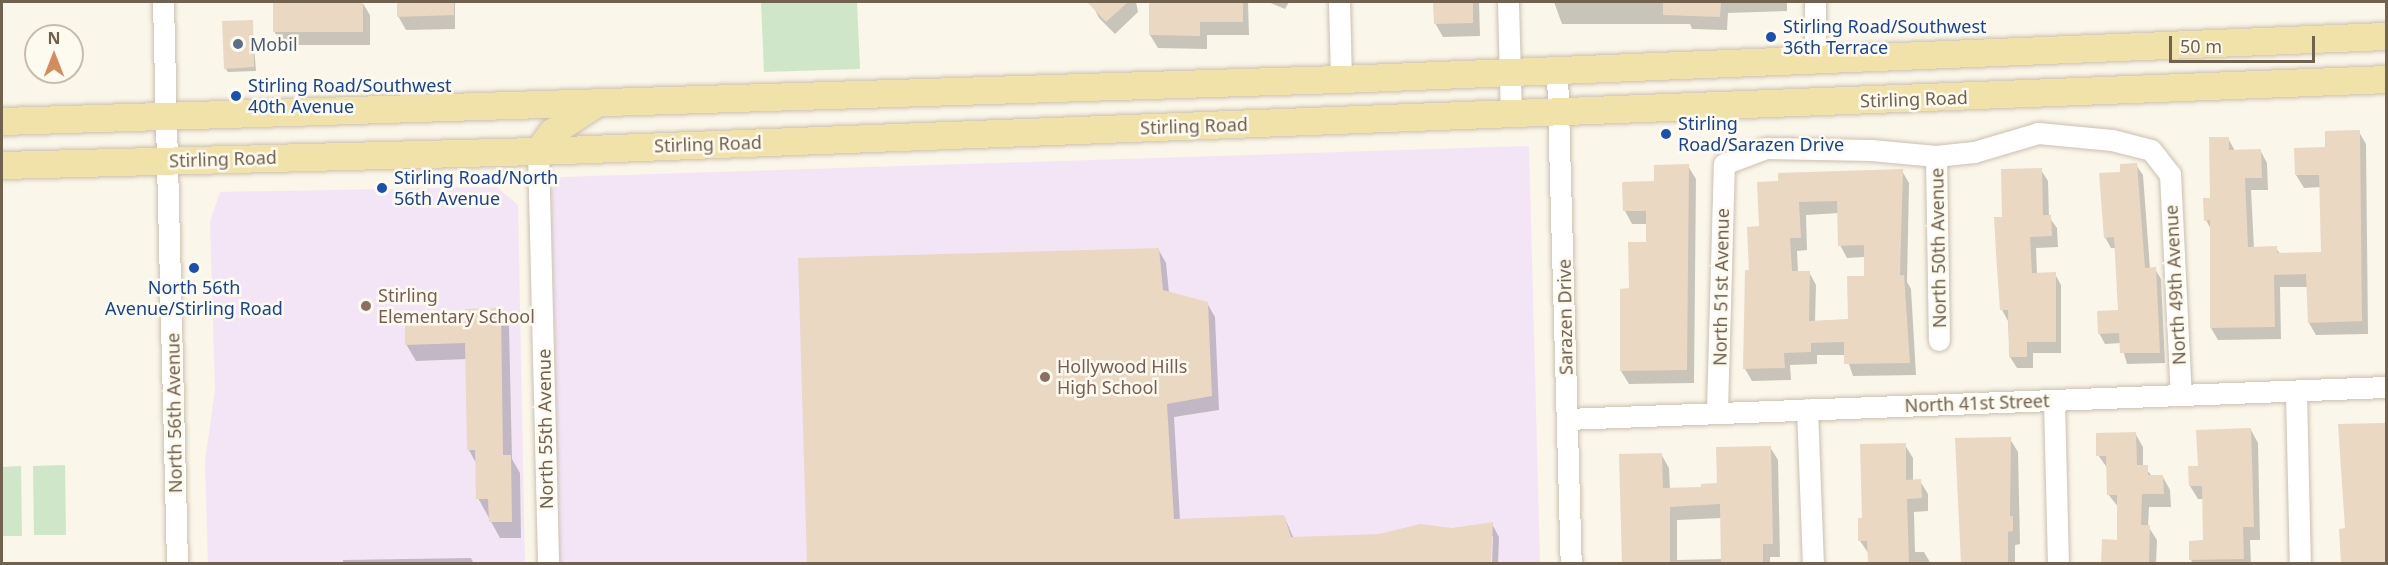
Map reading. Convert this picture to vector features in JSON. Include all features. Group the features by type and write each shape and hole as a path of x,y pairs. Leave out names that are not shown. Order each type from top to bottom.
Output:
{"main road":[{"path":"2,121 168,118 599,101 1341,79 2386,36"},
{"name":"Stirling Road","path":"2,165 538,151 2386,79"},
{"path":"538,151 552,132 599,101"}],"street":[{"name":"North 56th Avenue","path":"163,2 170,160 177,564"},
{"path":"1339,2 1341,79"},
{"path":"1508,2 1511,114"},
{"path":"1815,2 1815,60"},
{"name":"Sarazen Drive","path":"1557,71 1571,564"},
{"name":"North 49th Avenue","path":"1936,156 1974,152 2038,134 2112,140 2151,150 2169,174 2181,395"},
{"name":"North 51st Avenue","path":"1717,410 1724,164 1766,148 1871,150 1936,156"},
{"name":"North 55th Avenue","path":"538,151 548,564"},
{"name":"North 50th Avenue","path":"1936,156 1940,340"},
{"name":"North 41st Street","path":"1568,419 1717,410 2296,393 2386,387"},
{"path":"2296,393 2300,564"},
{"path":"2054,401 2058,564"},
{"path":"1808,409 1813,564"}],"shaded area":[{"name":"Hollywood Hills High School","path":"1529,146 1540,563 560,563 551,191 561,177"},
{"name":"Stirling Elementary School","path":"497,187 518,205 525,563 208,564 205,461 215,390 210,222 220,192"}],"green space":[{"path":"761,2 857,2 860,69 764,72"},
{"path":"65,465 66,535 34,535 33,466"},
{"path":"21,466 22,536 2,536 2,467"}],"building":[{"path":"273,2 363,2 363,32 273,32"},
{"path":"397,2 454,2 454,15 397,17"},
{"path":"1087,2 1128,2 1106,22"},
{"path":"1149,2 1243,2 1243,22 1200,22 1200,36 1149,35"},
{"path":"1433,2 1473,2 1473,23 1434,24"},
{"path":"1663,2 1721,2 1720,17 1663,15"},
{"name":"Mobil","path":"253,20 254,67 224,69 222,21"},
{"path":"2360,130 2362,321 2308,323 2306,274 2274,275 2275,327 2210,328 2210,220 2204,221 2203,198 2210,198 2209,137 2229,137 2229,150 2261,149 2262,178 2245,178 2248,247 2277,246 2277,253 2321,252 2319,175 2295,175 2294,148 2325,147 2325,131"},
{"path":"2137,163 2145,268 2156,267 2160,353 2120,353 2119,333 2098,334 2097,311 2118,310 2114,237 2104,238 2099,173 2120,172 2120,164"},
{"path":"1689,164 1687,370 1620,371 1620,289 1629,288 1628,242 1646,242 1646,211 1623,211 1622,182 1654,181 1654,165"},
{"path":"2042,168 2043,215 2051,215 2052,236 2030,237 2032,273 2056,272 2056,342 2027,342 2027,357 2009,357 2008,310 2000,310 1994,217 2002,217 2001,169"},
{"path":"1903,169 1900,275 1904,275 1910,363 1844,364 1844,342 1811,343 1811,352 1784,353 1785,368 1743,369 1745,270 1749,270 1747,227 1759,226 1757,182 1778,181 1778,173","holes":["1837,201 1838,246 1864,245 1864,276 1847,276 1848,319 1809,321 1810,271 1792,271 1790,238 1801,238 1799,202"]},
{"path":"1159,248 1163,290 1208,302 1212,396 1167,404 1174,519 1284,515 1291,537 1379,534 1420,524 1452,528 1493,522 1491,564 807,564 798,258"},
{"path":"501,308 503,455 511,455 512,522 489,522 488,499 476,499 475,450 467,450 465,343 405,345 405,323 465,322 465,309"},
{"path":"2385,423 2386,564 2341,564 2339,529 2345,528 2338,424"},
{"path":"2251,428 2254,527 2243,527 2244,559 2189,560 2189,541 2203,540 2202,486 2189,486 2188,466 2198,466 2196,430"},
{"path":"2136,432 2137,465 2148,465 2148,475 2163,475 2164,494 2142,494 2141,525 2150,525 2149,564 2101,564 2102,539 2117,540 2117,495 2107,495 2106,456 2096,456 2096,433"},
{"path":"2011,437 2010,516 2013,516 2013,531 2008,532 2008,564 1961,564 1955,438"},
{"path":"1906,443 1906,480 1921,479 1922,498 1907,499 1909,564 1868,564 1867,541 1858,541 1858,518 1862,518 1860,444"},
{"path":"1771,446 1773,544 1763,544 1763,564 1721,564 1720,504 1670,507 1670,564 1622,564 1619,454 1662,453 1663,488 1701,487 1701,484 1717,483 1716,447"}],"place":[{"name":"Stirling Road/Southwest 36th Terrace","path":"1771,37"},
{"name":"Mobil","path":"238,44"},
{"name":"Stirling Road/Southwest 40th Avenue","path":"236,96"},
{"name":"Stirling Road/Sarazen Drive","path":"1666,134"},
{"name":"Stirling Road/North 56th Avenue","path":"382,188"},
{"name":"North 56th Avenue/Stirling Road","path":"194,268"},
{"name":"Stirling Elementary School","path":"366,306"},
{"name":"Hollywood Hills High School","path":"1045,377"}]}
